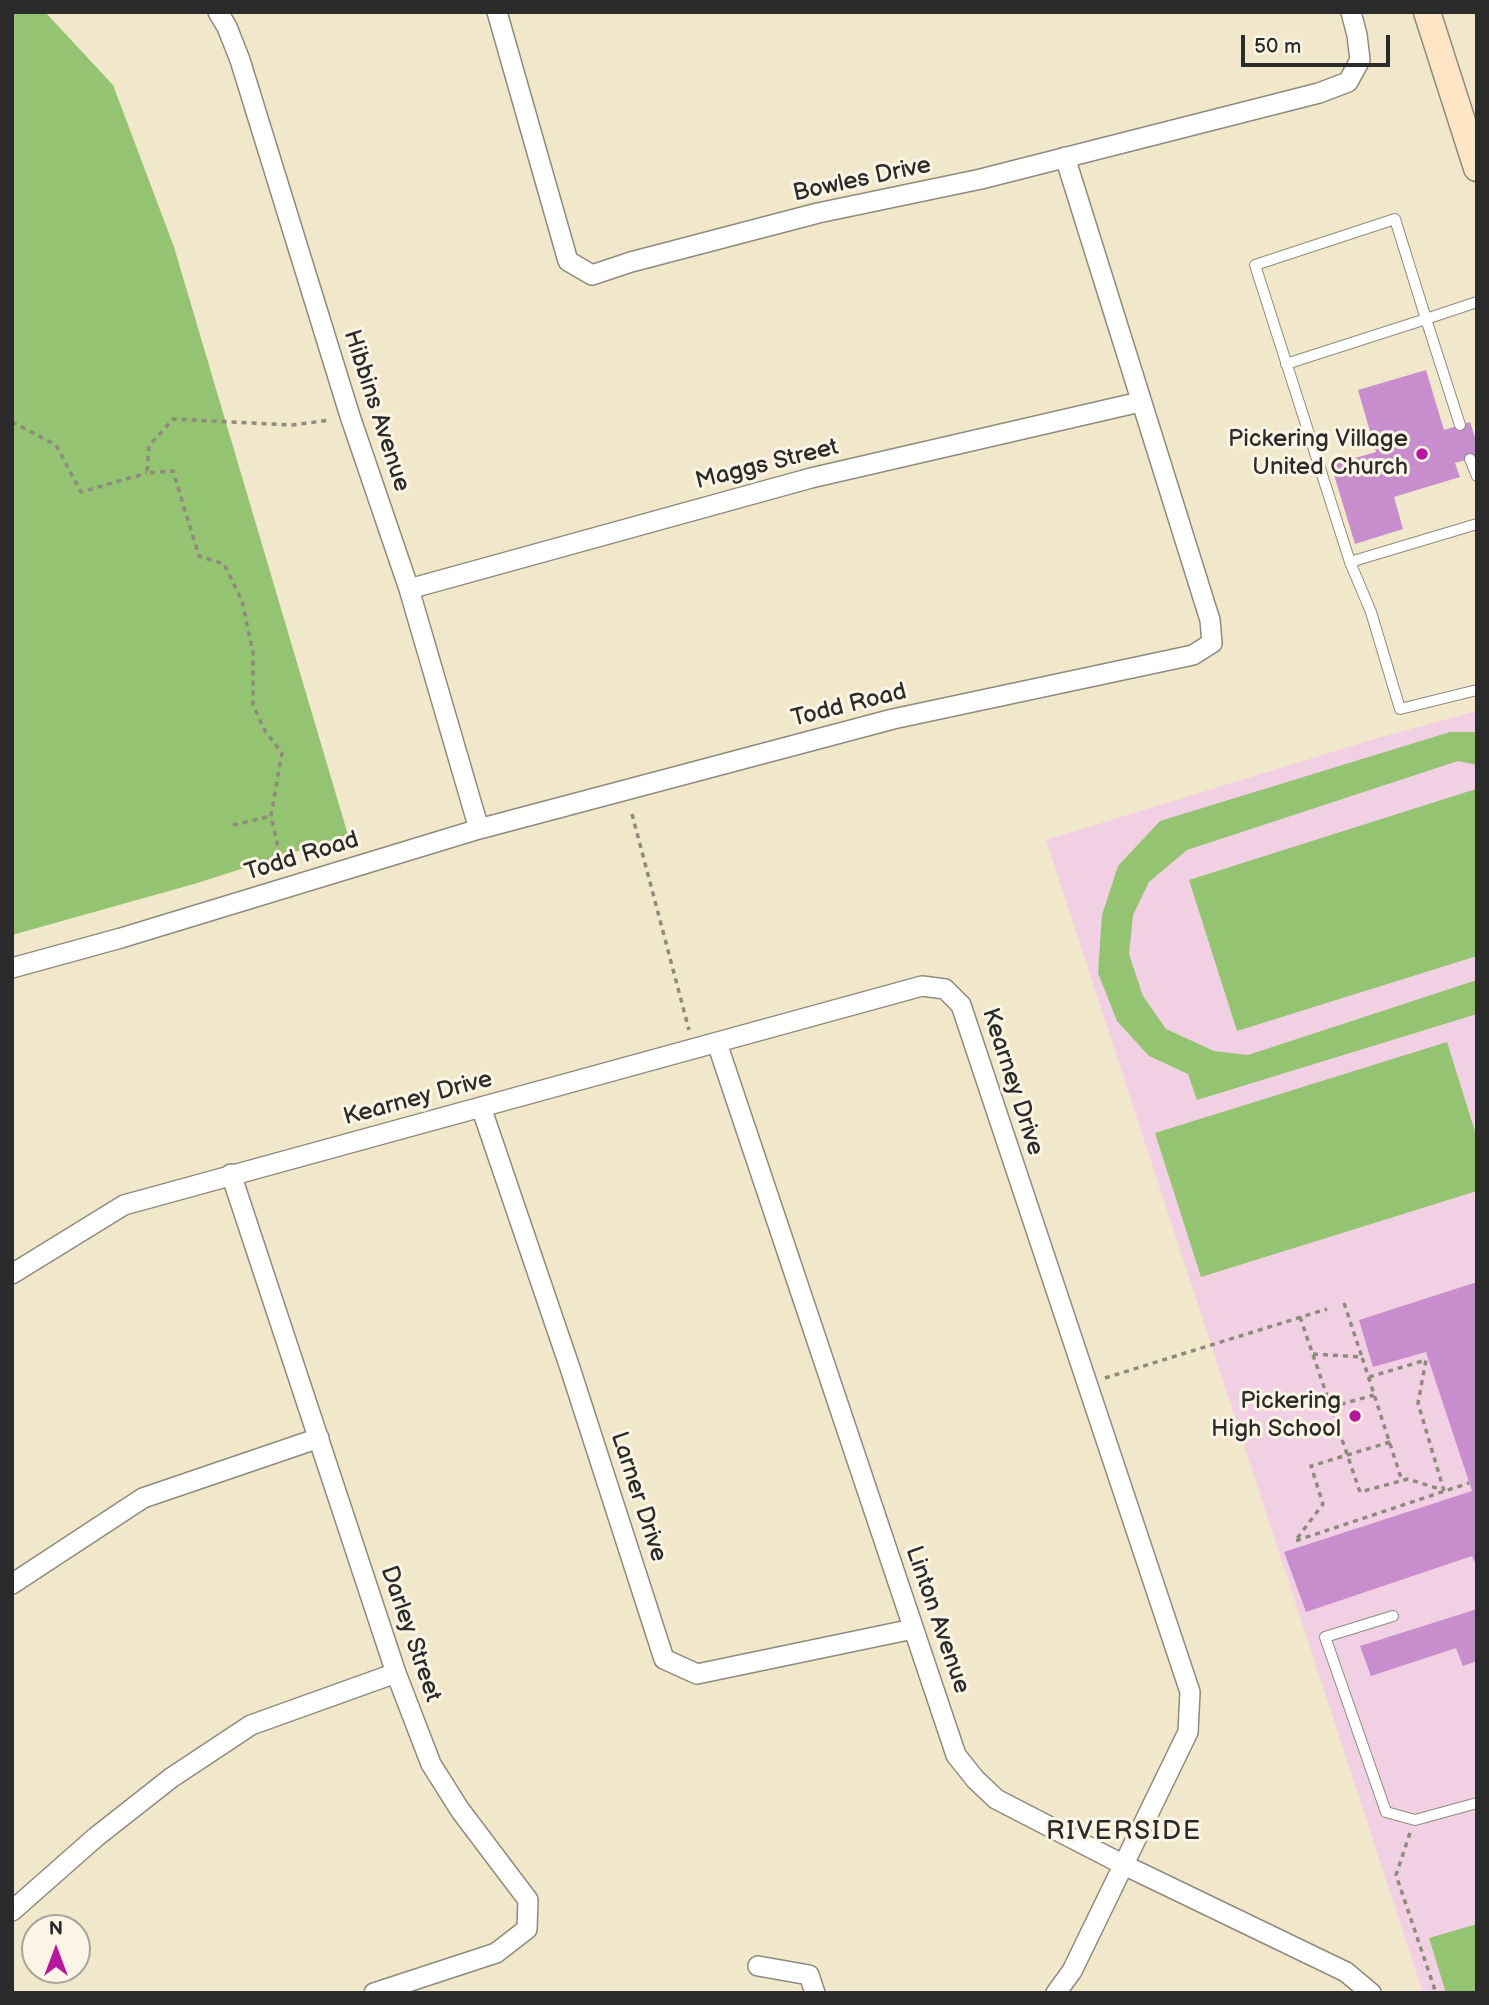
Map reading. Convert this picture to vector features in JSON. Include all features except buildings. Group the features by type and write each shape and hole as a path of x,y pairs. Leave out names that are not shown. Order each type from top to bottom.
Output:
{"street":[{"name":"Hibbins Avenue","path":"218,12 240,60 350,416 409,589 479,829"},
{"name":"Bowles Drive","path":"497,12 568,261 592,275 631,262 818,214 981,179 1319,93 1348,82 1360,60 1351,12"},
{"path":"1427,12 1477,168"},
{"name":"Todd Road","path":"12,968 121,938 479,829 893,719 1193,654 1212,643 1210,620 1065,157"},
{"name":"Maggs Street","path":"409,589 811,478 1140,402"},
{"name":"Kearney Drive","path":"12,1274 124,1205 922,986 945,989 961,1004 1190,1692 1188,1732 1072,1970 1056,1993"},
{"name":"Linton Avenue","path":"717,1043 956,1755 996,1799 1122,1864 1346,1972 1371,1993"},
{"name":"Larner Drive","path":"481,1107 545,1292 664,1659 697,1674 913,1629"},
{"name":"Darley Street","path":"231,1174 396,1673 431,1764 460,1810 528,1900 527,1929 496,1953 374,1993"},
{"path":"12,1584 143,1498 318,1438"},
{"path":"12,1911 96,1837 171,1778 251,1725 396,1673"},
{"path":"758,1966 809,1975 815,1993"}],"lane":[{"path":"1460,425 1395,219 1255,265 1350,562 1371,612 1400,709 1477,690"},
{"path":"1286,364 1477,302"},
{"path":"1470,459 1477,476"},
{"path":"1350,562 1477,524"},
{"path":"1393,1616 1325,1637 1386,1812 1415,1820 1477,1803"}],"path":[{"path":"147,473 149,446 173,419 292,425 350,416"},
{"path":"12,422 56,445 81,492 147,473 173,471 199,556 224,564 242,601 253,653 253,705 265,732 282,753 271,816 282,865"},
{"path":"632,814 695,1048"},
{"path":"233,825 271,816"},
{"path":"1344,1303 1402,1481"},
{"path":"1087,1384 1327,1309"},
{"path":"1300,1317 1360,1492 1408,1479 1444,1491"},
{"path":"1313,1354 1362,1357"},
{"path":"1369,1377 1426,1360 1419,1403 1444,1491"},
{"path":"1331,1407 1374,1395"},
{"path":"1390,1442 1311,1466 1323,1504 1295,1541 1469,1483"},
{"path":"1415,1820 1396,1875 1436,1993"}],"shaded area":[{"name":"Pickering High School","path":"1477,711 1477,1993 1423,1993 1046,840 1381,737"}],"green space":[{"path":"12,12 45,12 113,85 174,247 348,835 194,884 12,935"},
{"path":"1450,732 1477,732 1477,765 1458,761 1187,850 1149,882 1133,915 1129,954 1143,996 1166,1029 1214,1051 1248,1055 1477,980 1477,1014 1197,1100 1188,1074 1149,1056 1117,1021 1098,973 1102,915 1118,866 1160,821"},
{"path":"1476,789 1477,956 1237,1031 1189,880"},
{"path":"1447,1042 1477,1138 1477,1191 1201,1277 1155,1133"},
{"path":"1477,1924 1477,1993 1446,1993 1429,1938"}],"place":[{"name":"Pickering Village United Church","path":"1422,454"},
{"name":"Pickering High School","path":"1355,1416"}],"district":[{"name":"RIVERSIDE","path":"1124,1832"}]}
